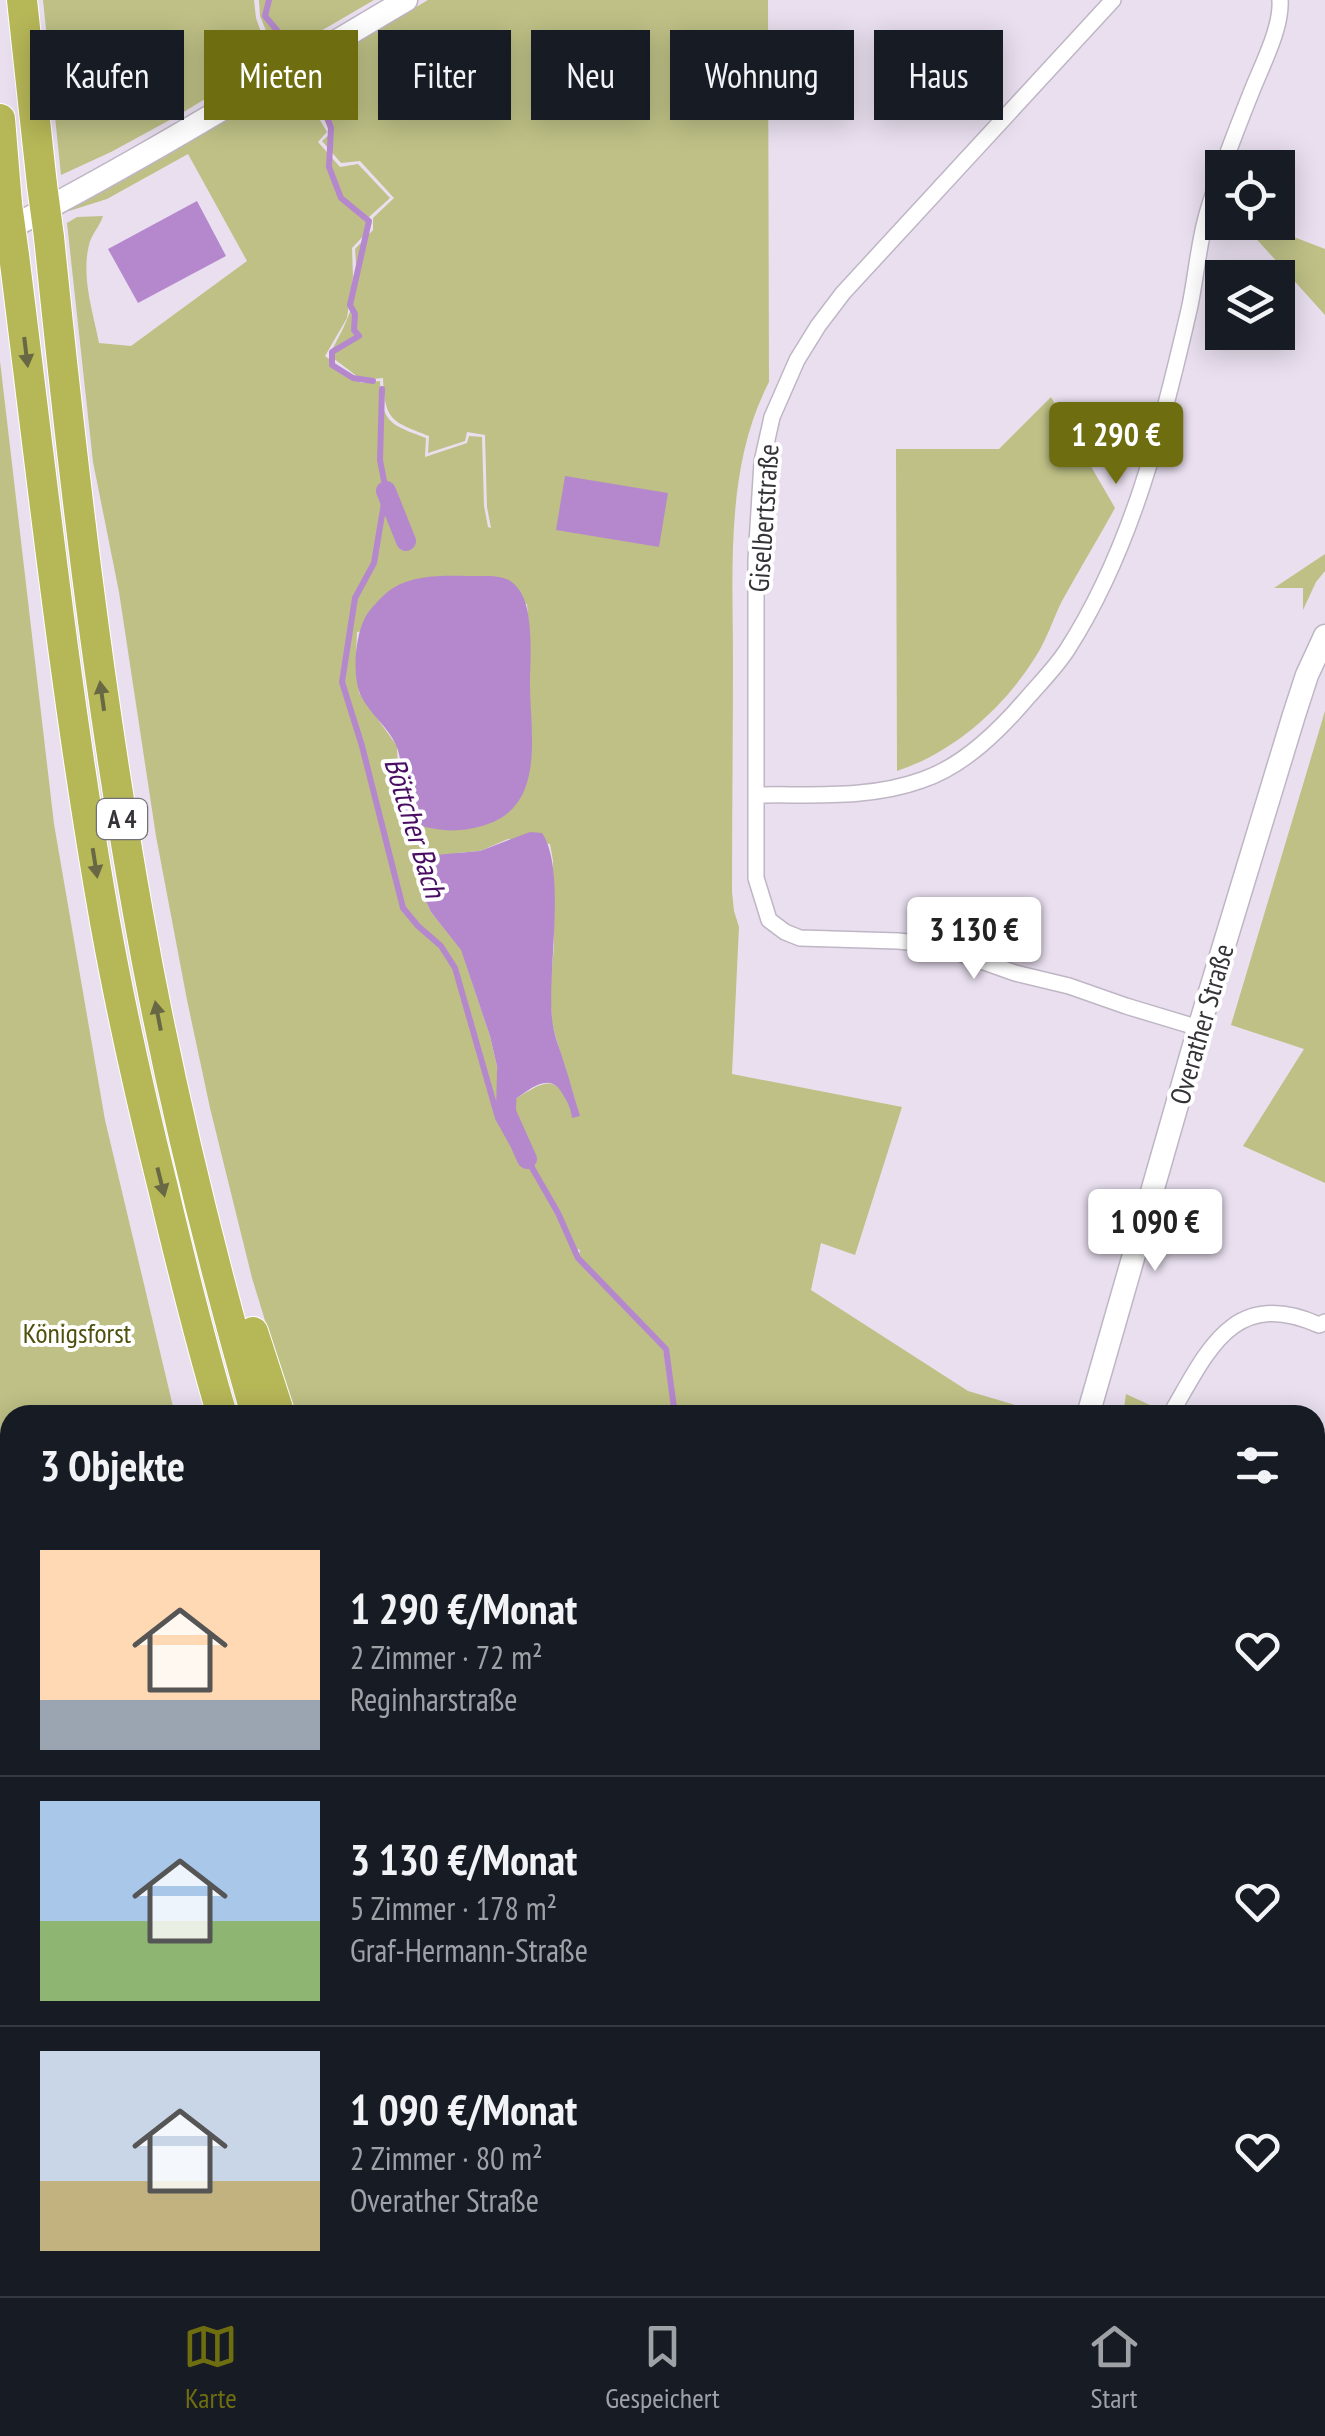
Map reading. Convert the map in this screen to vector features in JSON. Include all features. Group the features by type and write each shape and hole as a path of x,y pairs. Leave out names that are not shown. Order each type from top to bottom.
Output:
{"highway":[{"name":"A 4","path":"22,0 78,508 106,722 141,933 178,1112 253,1405"},
{"name":"A 4","path":"0,119 7,231 59,623 102,905 139,1091 219,1405"},
{"path":"178,1112 277,1405"},
{"path":"186,1286 203,1405"}],"main road":[{"path":"7,231 406,0"},
{"name":"Overather Straße","path":"1091,1405 1294,715 1325,636"}],"street":[{"name":"Giselbertstraße","path":"1113,0 843,292 798,360 772,417 762,462 756,560 756,878 769,920 800,938 936,945 1199,1028"},
{"path":"758,795 869,793 928,778 977,748 1010,718 1066,652 1116,559 1147,467 1170,394 1206,218 1269,48 1280,0"},
{"path":"1176,1405 1216,1340 1236,1323 1255,1315 1282,1314 1319,1325 1325,1322"}],"green space":[{"path":"43,0 254,0 260,30 204,30 204,100 184,112 184,30 46,30"},
{"path":"259,0 374,0 323,30 266,30"},
{"path":"428,0 768,0 768,30 670,30 670,120 768,120 769,382 745,448 734,518 732,892 739,927 732,1074 902,1107 855,1255 821,1243 811,1290 968,1391 1016,1405 675,1405 666,1346 579,1256 578,1249 576,1259 663,1349 671,1405 291,1405 252,1278 187,1000 156,836 119,592 93,462 67,223 77,217 103,216 90,241 87,257 91,307 99,343 131,346 247,261 188,154 107,199 69,211 69,205 222,120 320,120 327,132 318,142 340,167 358,164 390,198 369,217 370,229 352,248 353,277 347,318 356,280 355,249 373,230 373,218 394,198 360,161 341,163 322,141 331,133 325,120 358,120 358,41","holes":["347,318 329,355 362,380 383,378 388,411 398,422 429,436 428,453 465,441 467,432 485,435 491,528 484,506 482,437 469,436 467,443 425,457 426,438 396,425 386,414 380,381 361,383 325,356","527,604 530,697 399,793 397,746 359,693 357,632","508,839 550,844 552,1024 579,1116 554,1084 540,1085 517,1098 503,1092 490,1036 461,949 425,899 457,853 480,851"]},
{"path":"55,120 170,120 111,152 61,175"},
{"path":"1295,237 1325,249 1325,315 1295,282 1295,260 1275,260 1257,240"},
{"name":"Königsforst","path":"0,361 54,824 105,1120 173,1405 0,1405"},
{"path":"1051,397 1115,508 1062,601 1040,649 1009,693 958,740 897,771 896,449 999,449"},
{"path":"1325,554 1325,571 1303,610 1303,588 1274,588"},
{"path":"1325,711 1325,1183 1243,1146 1304,1049 1231,1025"},
{"path":"1126,1394 1150,1405 1124,1405"}],"shaded area":[{"path":"197,201 226,256 138,303 108,249"},
{"path":"565,476 668,493 659,547 556,530"},
{"path":"490,576 508,580 517,587 527,607 532,744 527,784 506,814 488,824 462,830 436,829 418,824 401,808 396,745 358,687 358,638 371,609 393,588 415,579"},
{"path":"530,832 542,833 553,871 552,1018 580,1116 572,1118 566,1099 552,1084 540,1084 517,1098 503,1092 490,1036 461,950 425,899 421,861 424,856 480,851"}],"waterway":[{"name":"Böttcher Bach","path":"269,0 265,16 277,30"},
{"name":"Böttcher Bach","path":"328,120 329,167 341,198 369,221 350,305 355,314 354,330 359,336 332,352 332,365 353,378 373,381"},
{"name":"Böttcher Bach","path":"382,389 380,460 386,491 374,563 355,598 342,682 403,908 441,946 455,968 498,1118 558,1213 578,1258 666,1349 674,1405"},
{"name":"Böttcher Bach","path":"386,491 406,541"},
{"name":"Böttcher Bach","path":"507,1071 506,1112 527,1159"}]}
